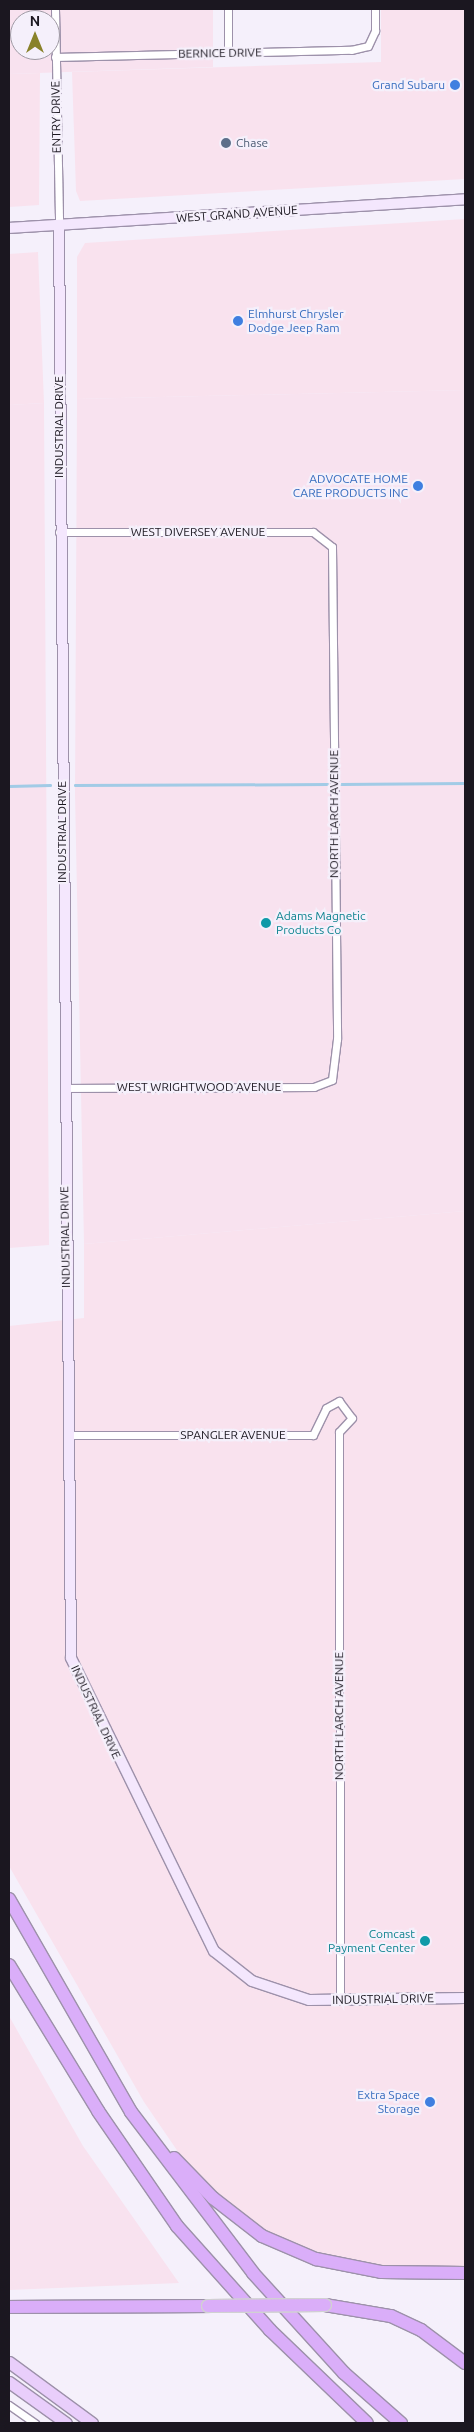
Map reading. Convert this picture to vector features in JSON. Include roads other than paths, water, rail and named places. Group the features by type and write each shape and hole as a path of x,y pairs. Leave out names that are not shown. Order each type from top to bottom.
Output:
{"highway":[{"path":"9,1899 131,2112 253,2273 344,2373 401,2423"},
{"path":"9,1965 98,2111 177,2226 270,2330 367,2423"},
{"path":"131,2112 213,2198 262,2236 345,2267 424,2274 465,2273"},
{"path":"9,2307 325,2305 391,2316 421,2330 465,2363"}],"main road":[{"path":"9,2362 92,2423"},
{"path":"9,2382 66,2423"}],"street":[{"path":"228,9 228,52"},
{"name":"BERNICE DRIVE","path":"60,57 351,50 368,46 375,31 375,9"},
{"name":"ENTRY DRIVE","path":"55,60 59,225"},
{"name":"WEST GRAND AVENUE","path":"9,228 465,199"},
{"name":"INDUSTRIAL DRIVE","path":"59,225 59,532 69,1638 80,1684 214,1951 252,1981 285,1995 340,2001 465,1998"},
{"name":"WEST DIVERSEY AVENUE","path":"59,532 313,532 332,547"},
{"name":"NORTH LARCH AVENUE","path":"332,547 336,1055 332,1080"},
{"name":"WEST WRIGHTWOOD AVENUE","path":"64,1088 314,1087 332,1080"},
{"name":"SPANGLER AVENUE","path":"67,1435 313,1435 326,1408 339,1401 352,1418 339,1432"},
{"name":"NORTH LARCH AVENUE","path":"339,1432 340,2001"},
{"path":"9,2405 35,2423"}],"waterway":[{"path":"341,784 465,783"},
{"path":"75,785 327,784"},
{"path":"9,786 50,785"}],"place":[{"name":"Grand Subaru","path":"455,85"},
{"name":"Chase","path":"226,143"},
{"name":"Elmhurst Chrysler Dodge Jeep Ram","path":"238,321"},
{"name":"ADVOCATE HOME CARE PRODUCTS INC","path":"418,486"},
{"name":"Adams Magnetic Products Co","path":"266,923"},
{"name":"Comcast Payment Center","path":"425,1941"},
{"name":"Extra Space Storage","path":"430,2102"}]}
